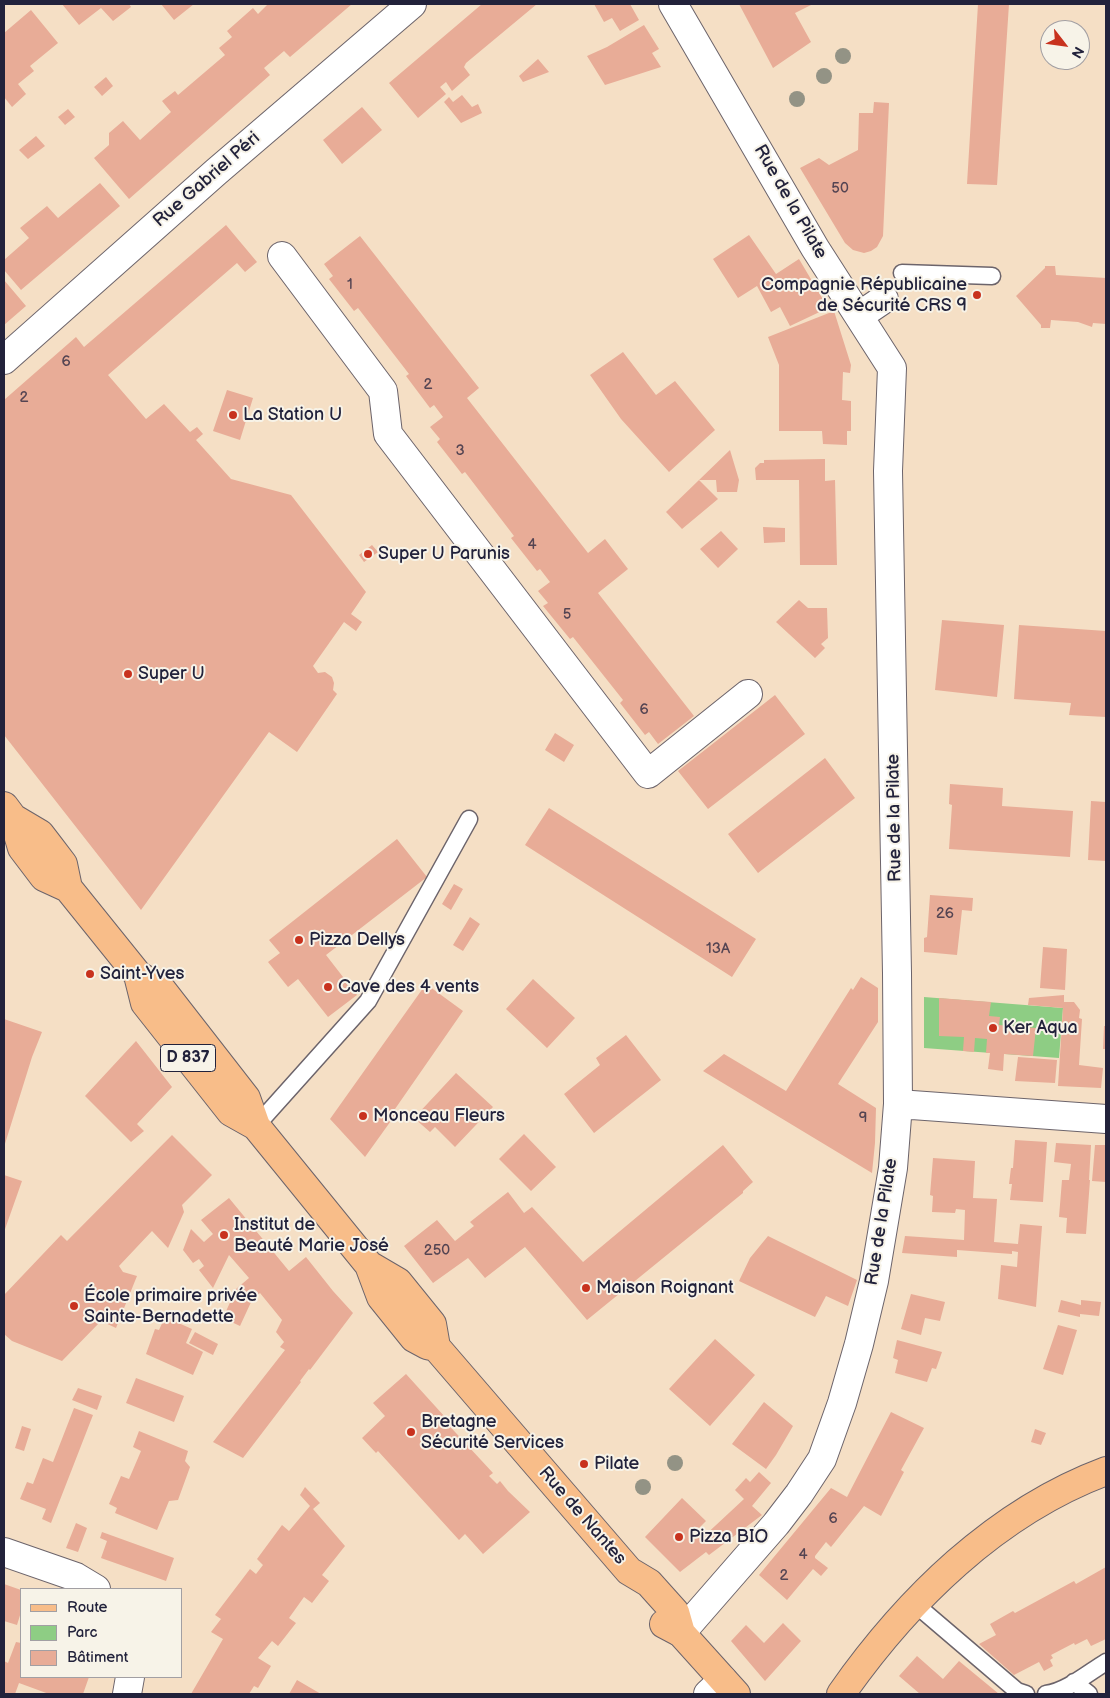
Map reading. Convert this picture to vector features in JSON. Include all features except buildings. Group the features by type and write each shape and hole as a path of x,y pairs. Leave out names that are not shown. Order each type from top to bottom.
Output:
{"main road":[{"name":"Rue de Nantes","path":"8,812 22,848 44,877 68,888 138,976 162,990 246,1098 256,1126 369,1265 381,1297 414,1338 427,1345 436,1347 630,1571 649,1582 674,1612 681,1633 723,1690"},
{"path":"841,1694 883,1638 948,1571 1024,1512 1061,1491 1106,1471"}],"street":[{"name":"Rue Gabriel Péri","path":"4,360 216,172 412,4"},
{"name":"Rue de la Pilate","path":"673,4 815,248 892,368 888,471 896,822 898,1104 893,1168 874,1281 859,1344 822,1459 776,1524 681,1633"},
{"path":"282,256 383,392 388,434 648,774 748,694"},
{"path":"860,316 884,299"},
{"path":"898,1104 1106,1118"},
{"path":"4,1552 76,1578 94,1588"},
{"path":"127,1694 130,1678"}],"lane":[{"path":"902,273 992,276"},
{"path":"256,1126 368,1001 469,818"},
{"path":"915,1604 1017,1690 1026,1694"},
{"path":"1046,1694 1074,1682 1106,1662"},
{"path":"1074,1682 1089,1694"}],"green space":[{"name":"Ker Aqua","path":"924,997 1063,1008 1059,1058 924,1048"}],"place":[{"name":"Compagnie Républicaine de Sécurité CRS 9","path":"977,295"},
{"name":"La Station U","path":"233,415"},
{"name":"Super U Parunis","path":"368,554"},
{"name":"Super U","path":"128,674"},
{"name":"Pizza Dellys","path":"299,940"},
{"name":"Saint-Yves","path":"90,974"},
{"name":"Cave des 4 vents","path":"328,987"},
{"name":"Ker Aqua","path":"993,1028"},
{"name":"Monceau Fleurs","path":"363,1116"},
{"name":"Institut de Beauté Marie José","path":"224,1235"},
{"name":"Maison Roignant","path":"586,1288"},
{"name":"École primaire privée Sainte-Bernadette","path":"74,1306"},
{"name":"Bretagne Sécurité Services","path":"411,1432"},
{"name":"Pilate","path":"584,1464"},
{"name":"Pizza BIO","path":"679,1537"}]}
